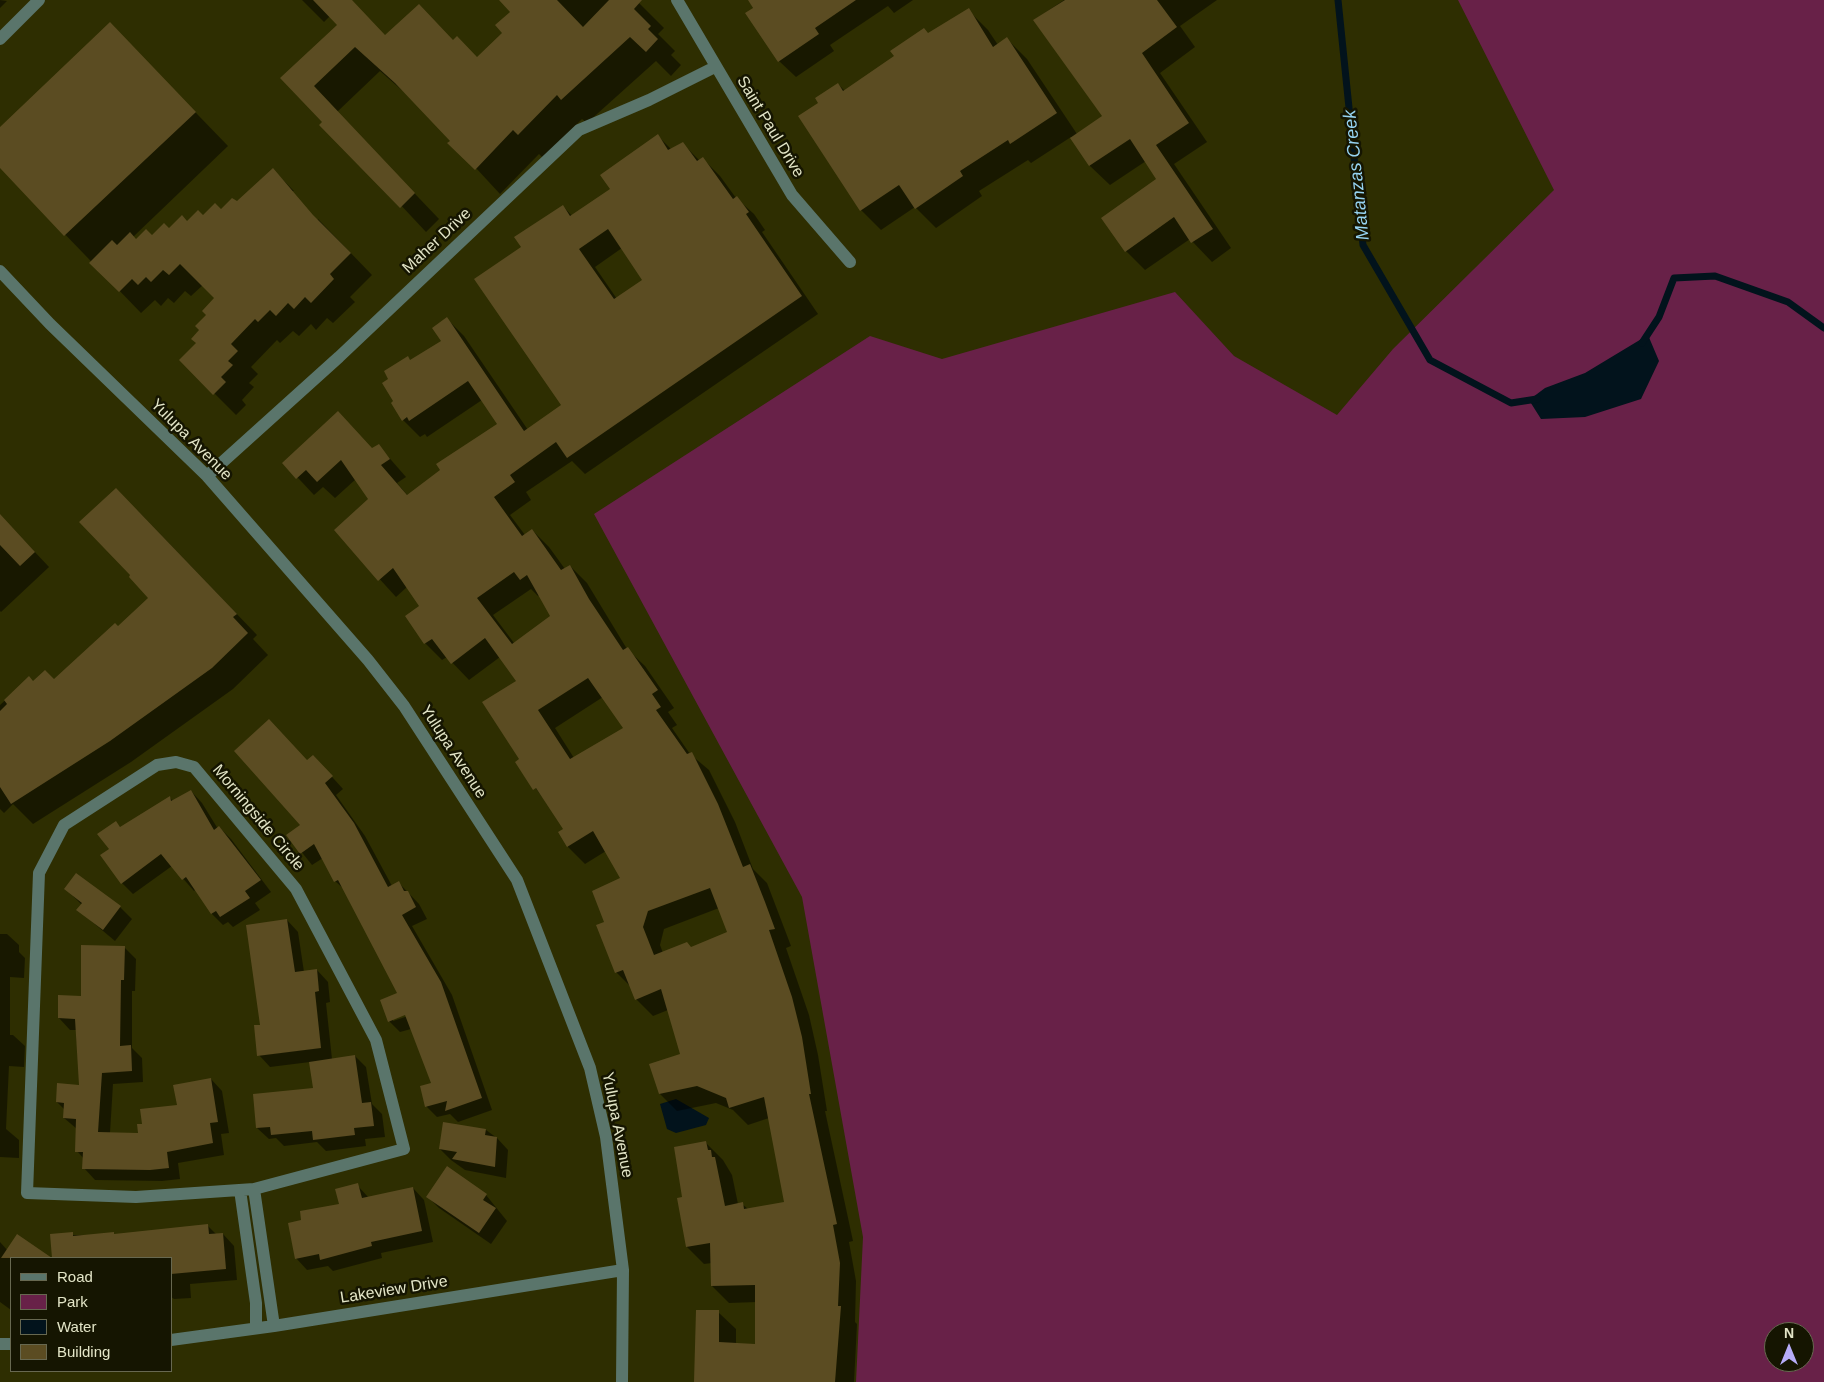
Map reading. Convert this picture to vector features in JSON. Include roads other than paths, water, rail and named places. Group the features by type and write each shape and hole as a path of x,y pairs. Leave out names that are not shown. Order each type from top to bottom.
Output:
{"street":[{"path":"0,39 39,0"},
{"name":"Saint Paul Drive","path":"677,0 792,195 850,262"},
{"name":"Maher Drive","path":"207,476 340,357 579,130 648,100 715,67"},
{"name":"Yulupa Avenue","path":"0,271 50,324 207,476 368,660 404,706 516,880 590,1068 606,1137 622,1270 622,1382"},
{"name":"Morningside Circle","path":"176,762 194,767 296,890 376,1040 404,1149 254,1188 136,1197 27,1194 38,873 64,825 157,765 176,762"},
{"path":"254,1188 274,1326"},
{"path":"240,1190 256,1303 256,1328"},
{"name":"Lakeview Drive","path":"172,1340 274,1326 622,1270"}],"water":[{"path":"1648,335 1659,361 1641,399 1585,417 1541,419 1529,400 1545,388 1585,373"},
{"path":"676,1099 709,1118 706,1125 676,1133 667,1129 660,1104"}],"waterway":[{"name":"Matanzas Creek","path":"1338,0 1363,245 1430,360 1511,403 1537,399"},
{"name":"Matanzas Creek","path":"1642,343 1659,317 1674,278 1715,276 1788,302 1824,328"}]}
